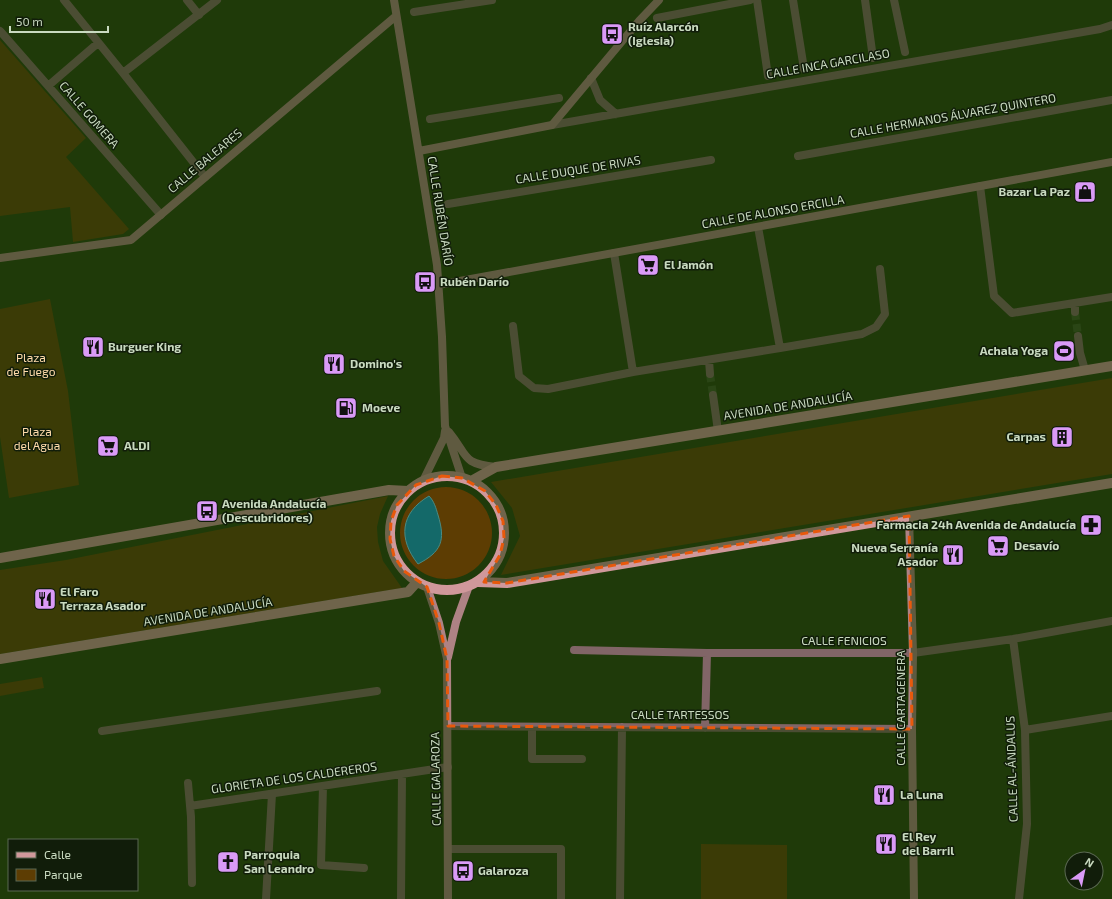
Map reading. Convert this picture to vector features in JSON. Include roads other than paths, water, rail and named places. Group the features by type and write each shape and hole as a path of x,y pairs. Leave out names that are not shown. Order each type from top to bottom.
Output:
{"main road":[{"name":"AVENIDA DE ANDALUCÍA","path":"466,480 496,467 1112,366"},
{"path":"474,584 491,570 500,555 504,538 503,521 496,505 485,491 466,480 442,476 423,481 408,491 397,505 391,521 390,539 394,556 404,571 417,582 427,587 448,591 474,584 507,583 1112,483"},
{"path":"0,558 389,490 408,491"},
{"name":"AVENIDA DE ANDALUCÍA","path":"0,660 408,592 417,582"}],"street":[{"path":"64,0 124,73 205,177"},
{"path":"187,0 199,15"},
{"path":"124,73 217,0"},
{"name":"CALLE RUBÉN DARÍO","path":"394,0 437,265 442,337 446,428 444,438 423,481"},
{"path":"414,12 492,0"},
{"path":"419,151 552,125 639,21 659,0"},
{"path":"657,18 750,0"},
{"path":"757,0 768,76"},
{"path":"793,0 804,69"},
{"path":"865,0 873,58"},
{"path":"894,0 905,52"},
{"name":"CALLE BALEARES","path":"0,258 132,240 396,16"},
{"name":"CALLE INCA GARCILASO","path":"552,125 1110,27"},
{"name":"CALLE GOMERA","path":"0,31 161,215"},
{"path":"48,86 98,43"},
{"path":"591,78 600,100 616,114"},
{"path":"430,119 559,98"},
{"name":"CALLE HERMANOS ÁLVAREZ QUINTERO","path":"798,156 1112,100"},
{"name":"CALLE DUQUE DE RIVAS","path":"448,204 711,160"},
{"name":"CALLE DE ALONSO ERCILLA","path":"438,285 1112,162"},
{"path":"980,186 994,296 1012,312 1112,297"},
{"path":"758,227 780,348"},
{"path":"614,253 633,372"},
{"path":"513,326 519,376 534,388 548,389 633,372 862,334 876,327 885,314 880,269"},
{"path":"1074,303 1075,312"},
{"path":"1078,336 1080,353 1085,370"},
{"path":"709,360 710,374"},
{"path":"713,395 718,431"},
{"path":"446,428 468,459 478,465 496,467"},
{"name":"CALLE RUBÉN DARÍO","path":"446,428 466,480"},
{"name":"CALLE CARTAGENERA","path":"909,516 913,653 912,728 914,899"},
{"name":"CALLE GALAROZA","path":"447,659 456,622 474,584"},
{"name":"CALLE GALAROZA","path":"427,587 439,623 447,659 449,849 448,899"},
{"name":"CALLE FENICIOS","path":"574,650 707,653 913,653 1013,639 1112,621"},
{"name":"CALLE AL-ÁNDALUS","path":"1013,639 1025,730 1027,824 1019,899"},
{"path":"705,728 707,653"},
{"path":"102,731 377,691"},
{"path":"1025,730 1112,716"},
{"name":"CALLE TARTESSOS","path":"448,726 912,728"},
{"path":"532,727 532,759 582,759"},
{"path":"620,899 622,727"},
{"name":"GLORIETA DE LOS CALDEREROS","path":"190,806 448,768"},
{"path":"401,899 402,774"},
{"path":"188,783 192,884"},
{"path":"323,786 322,865 364,868"},
{"path":"266,899 272,794"},
{"path":"449,849 561,849 560,899"}],"water":[{"path":"429,496 436,507 440,524 441,539 437,550 426,560 418,564 407,545 405,527 412,510"}],"tunnel":[{"path":"1075,312 1078,336"},
{"path":"710,374 713,395"}],"place":[{"name":"Ruíz Alarcón (Iglesia)","path":"612,34"},
{"name":"Bazar La Paz","path":"1085,192"},
{"name":"El Jamón","path":"648,265"},
{"name":"Rubén Darío","path":"425,282"},
{"name":"Burguer King","path":"93,347"},
{"name":"Achala Yoga","path":"1064,351"},
{"name":"Domino's","path":"334,364"},
{"name":"Moeve","path":"346,408"},
{"name":"Carpas","path":"1062,437"},
{"name":"ALDI","path":"108,446"},
{"name":"Avenida Andalucía (Descubridores)","path":"207,511"},
{"name":"Farmacia 24h Avenida de Andalucía","path":"1091,525"},
{"name":"Desavío","path":"998,546"},
{"name":"Nueva Serranía Asador","path":"953,555"},
{"name":"El Faro Terraza Asador","path":"45,599"},
{"name":"La Luna","path":"884,795"},
{"name":"El Rey del Barril","path":"886,844"},
{"name":"Parroquia San Leandro","path":"228,862"},
{"name":"Galaroza","path":"463,871"}],"park label":[{"name":"Plaza de Fuego","path":"31,365"},
{"name":"Plaza del Agua","path":"37,439"}]}
